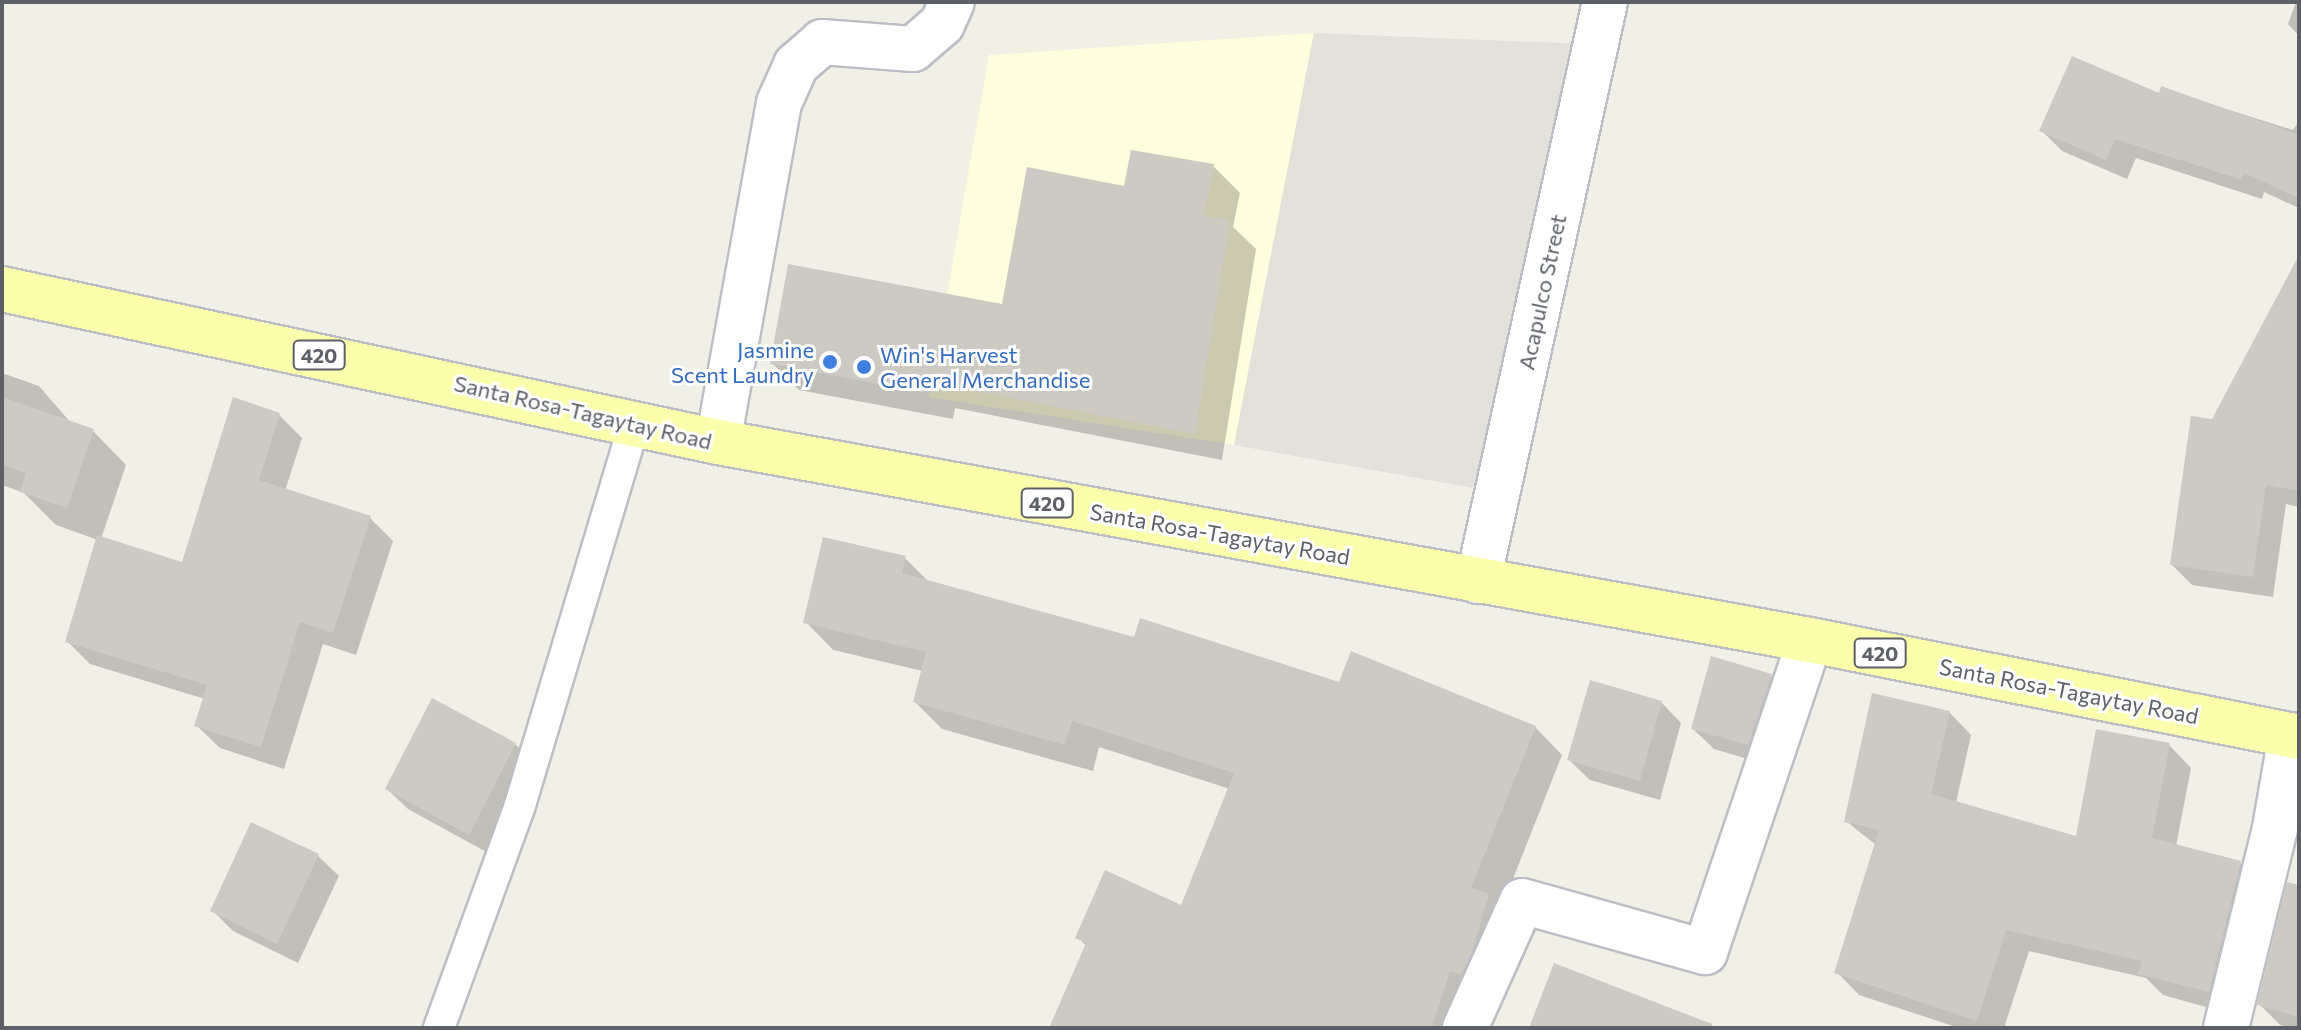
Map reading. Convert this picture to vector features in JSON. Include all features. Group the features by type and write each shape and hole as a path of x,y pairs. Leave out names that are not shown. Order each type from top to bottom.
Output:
{"main road":[{"name":"Santa Rosa-Tagaytay Road","path":"2,289 718,442 1810,640 2295,736"}],"street":[{"path":"718,442 779,103 796,65 822,42 913,49 942,24 952,2"},
{"name":"Acapulco Street","path":"1478,581 1605,2"},
{"path":"1465,1028 1522,901 1705,952 1810,640"},
{"path":"2226,1028 2295,736"}],"lane":[{"path":"439,1028 520,805 635,422"}],"shaded area":[{"path":"1314,33 1234,445 929,397 989,55"},
{"path":"1314,33 1584,44 1473,488 1234,445"}],"building":[{"path":"2072,56 2159,93 2161,86 2299,135 2299,198 2244,173 2242,180 2115,139 2106,160 2039,131"},
{"path":"1131,150 1214,164 1204,216 1230,220 1195,434 928,382 927,393 770,364 788,264 1002,304 1027,167 1124,186"},
{"path":"2299,255 2299,491 2266,485 2253,577 2170,565 2191,416 2212,419"},
{"path":"2,397 94,429 67,508 20,492 26,473 2,464"},
{"path":"233,397 280,413 259,480 371,516 333,633 300,622 261,747 194,726 207,685 65,642 97,535 182,562"},
{"path":"823,537 906,556 902,573 1134,637 1140,618 1339,682 1351,651 1536,726 1471,888 1489,894 1472,952 1461,975 1450,971 1432,1028 1049,1028 1086,943 1075,938 1105,870 1181,905 1234,773 1072,721 1065,745 913,702 926,652 803,623"},
{"path":"1711,656 1772,674 1748,745 1691,729"},
{"path":"1590,680 1662,701 1640,781 1567,760"},
{"path":"1872,693 1950,711 1931,794 2076,836 2096,729 2170,743 2152,838 2241,861 2209,992 2138,974 2142,961 2006,930 1977,1021 1834,973 1879,830 1844,822"},
{"path":"432,698 516,743 469,835 385,789"},
{"path":"251,822 319,854 277,944 210,911"},
{"path":"2287,882 2299,885 2299,1017 2257,1005"},
{"path":"1554,963 1712,1024 1712,1028 1529,1028"}],"place":[{"name":"Jasmine Scent Laundry","path":"830,362"},
{"name":"Win's Harvest General Merchandise","path":"864,367"}]}
